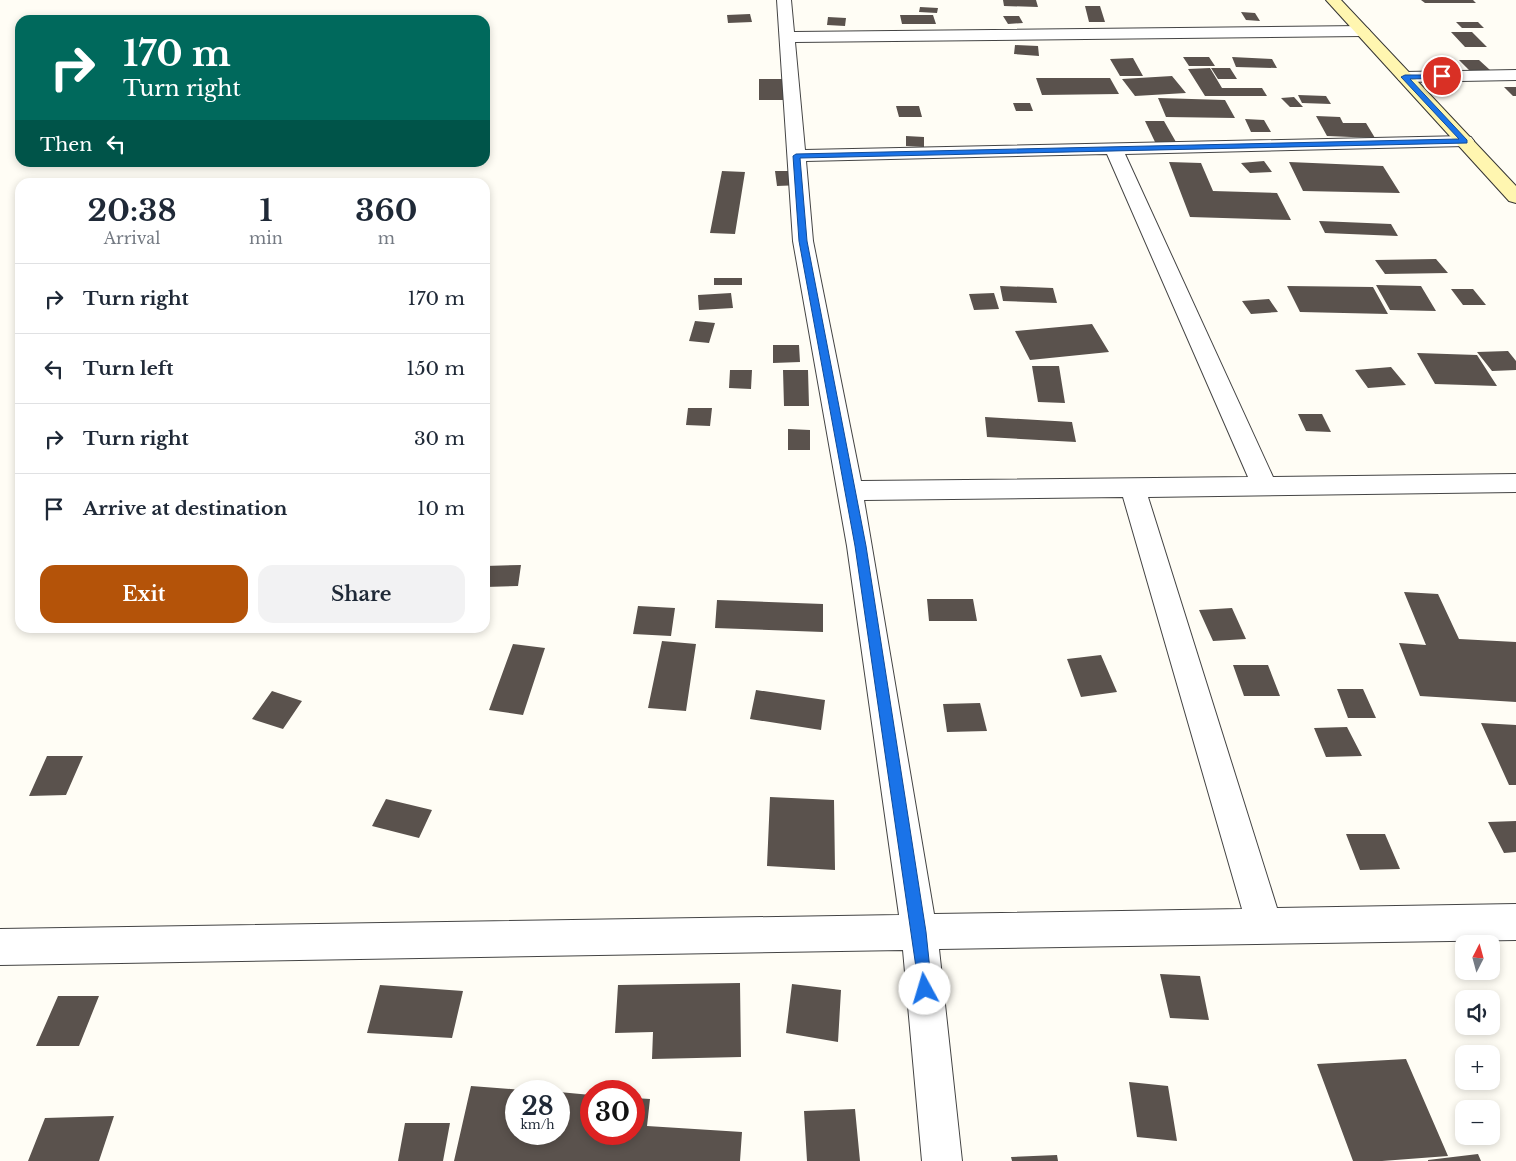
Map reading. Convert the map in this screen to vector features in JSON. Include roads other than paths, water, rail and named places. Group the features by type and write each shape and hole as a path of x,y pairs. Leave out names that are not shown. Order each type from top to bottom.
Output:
{"main road":[{"path":"1333,0 1516,197"}],"street":[{"path":"784,0 803,241 860,546 919,932 942,1161"},
{"path":"786,38 1362,31"},
{"path":"1405,77 1516,75"},
{"path":"796,156 1464,141"},
{"path":"1114,149 1265,486"},
{"path":"850,491 1516,483"},
{"path":"1133,488 1265,926"},
{"path":"0,947 1516,922"}]}
